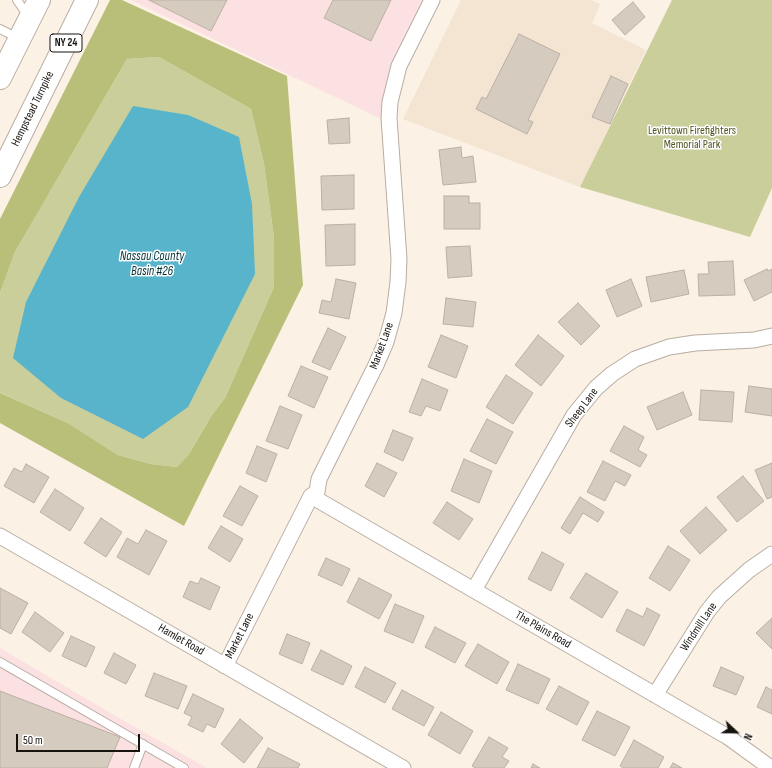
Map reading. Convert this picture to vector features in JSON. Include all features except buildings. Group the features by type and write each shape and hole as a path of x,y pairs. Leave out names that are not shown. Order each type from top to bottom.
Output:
{"main road":[{"name":"Hempstead Turnpike","path":"0,176 87,0"},
{"path":"0,78 34,9"}],"street":[{"name":"Market Lane","path":"225,666 311,496 317,492 319,479 386,342 394,313 399,259 389,118 390,102 399,66 432,0"},
{"name":"Sheep Lane","path":"474,590 574,415 596,388 612,374 636,359 669,347 695,342 754,340 772,336"},
{"name":"The Plains Road","path":"311,496 728,737 771,768"},
{"name":"Hamlet Road","path":"0,536 403,768"},
{"name":"Windmill Lane","path":"656,695 719,597 749,570 772,554"}],"lane":[{"path":"17,0 34,9"},
{"path":"0,29 19,39"},
{"path":"0,662 184,768"},
{"path":"134,768 143,744"}],"shaded area":[{"path":"131,0 438,0 405,67 400,81 394,125"},
{"path":"461,0 591,0 600,4 592,23 646,50 580,187 403,119"},
{"path":"0,648 119,718 207,768 0,768"}],"green space":[{"path":"110,0 122,0 287,76 303,285 184,526 0,423 0,393 68,423 118,455 151,464 177,467 189,454 212,415 225,398 274,287 274,238 264,164 251,109 159,57 127,59 15,252 0,293 0,219"},
{"name":"Levittown Firefighters Memorial Park","path":"672,0 772,0 772,188 750,237 580,187"},
{"name":"Nassau County Basin #26","path":"159,57 251,109 264,164 274,238 274,287 225,398 212,415 189,454 177,467 151,464 118,455 68,423 0,393 0,293 15,252 127,59"}],"water":[{"name":"Nassau County Basin #26","path":"133,106 188,115 239,137 252,204 255,274 188,407 143,439 61,398 13,358 26,302 79,197"}]}
